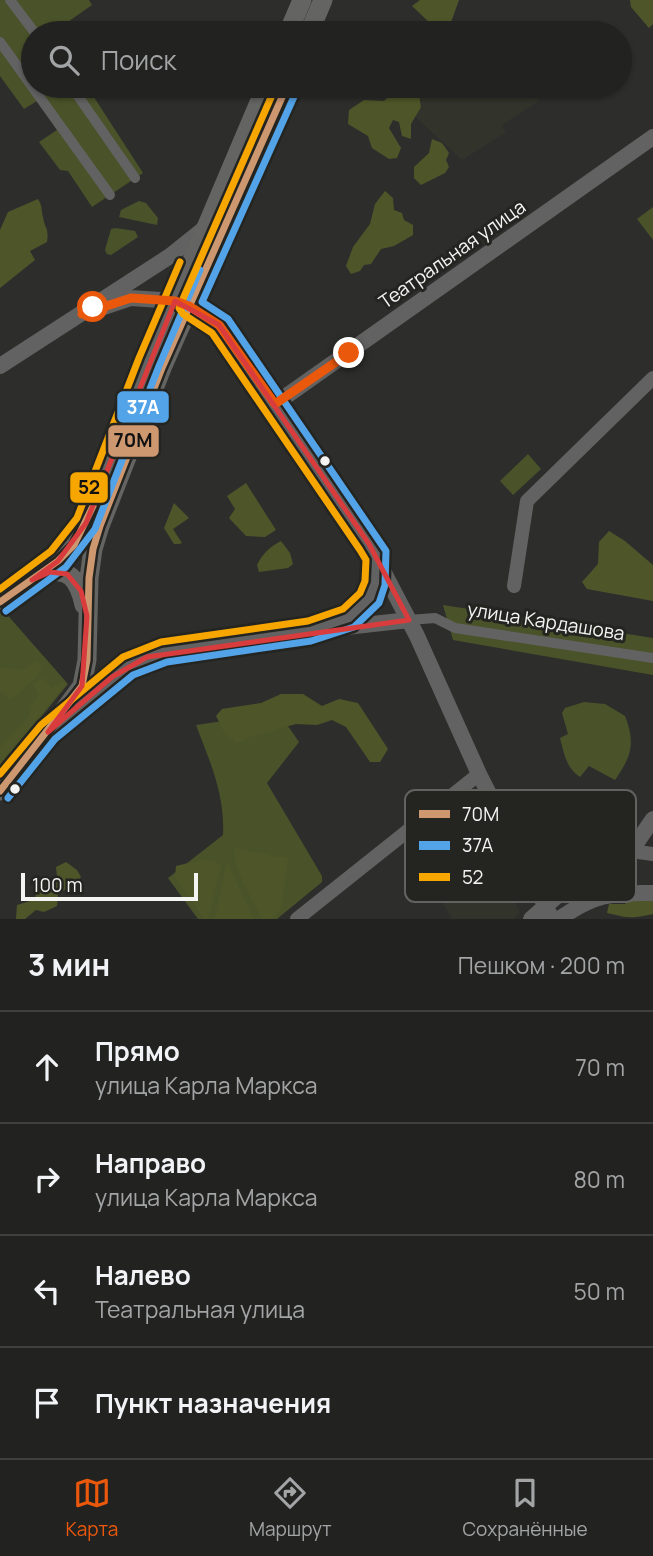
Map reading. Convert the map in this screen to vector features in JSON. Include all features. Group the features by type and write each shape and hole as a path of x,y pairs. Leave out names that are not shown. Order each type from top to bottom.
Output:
{"main road":[{"path":"293,21 302,0"},
{"path":"314,21 323,0"},
{"path":"182,303 205,229 261,98"},
{"path":"0,791 82,686 88,660 83,547 86,523 182,303 281,98"},
{"path":"0,602 58,561 83,547"},
{"path":"32,580 50,572 67,574 75,580 81,591 87,616"}],"street":[{"path":"10,0 26,21"},
{"path":"0,42 21,71"},
{"path":"40,98 110,195"},
{"path":"79,98 135,178"},
{"name":"Театральная улица","path":"275,404 653,137"},
{"path":"0,366 170,256 205,229"},
{"path":"82,314 131,298 182,303 219,325 377,557 487,790"},
{"path":"514,586 527,501 653,379"},
{"name":"улица Кардашова","path":"310,631 349,618 369,599 375,583 377,557"},
{"name":"улица Кардашова","path":"48,732 112,677 147,657 187,648 310,631 435,618 455,628 653,658"},
{"path":"459,790 479,774"},
{"path":"636,844 653,819"},
{"path":"297,919 405,833"},
{"path":"551,913 566,902"},
{"path":"531,919 584,902"}],"highlighted area":[{"path":"175,301 219,325 369,544 409,620 147,657 112,677 48,732 82,686 87,616 81,591 67,574 50,572 32,580 58,561 86,523"}],"shaded area":[{"path":"414,98 537,98 539,101 502,125 506,132 462,160 405,107"},
{"path":"442,902 515,902 520,912 514,919 452,919"}],"green space":[{"path":"0,0 89,0 92,5 69,21 21,21 21,98 95,98 143,173 92,207 68,171 60,170 39,142 57,130 37,101 24,109 0,76"},
{"path":"420,0 459,0 451,21 428,21 412,6"},
{"path":"630,0 653,0 653,24 649,28 631,7"},
{"path":"387,98 420,98 421,107 411,124 411,139 402,136 399,122 393,120 389,128 401,148 397,158 389,159 372,148 368,136 348,124 349,110 364,100 384,101"},
{"path":"432,139 442,143 449,153 446,160 449,167 445,173 421,185 414,178 414,167 429,153"},
{"path":"385,191 393,198 394,210 402,213 404,220 413,225 413,235 394,246 381,249 371,264 364,265 360,271 351,274 346,266 353,247 370,224 375,204"},
{"path":"38,199 47,230 47,242 30,251 35,260 0,288 0,230 8,212"},
{"path":"139,201 146,203 158,218 157,225 119,217 121,210"},
{"path":"653,207 653,240 637,219"},
{"path":"111,229 135,231 138,237 111,255 107,254 105,250"},
{"path":"528,454 541,469 513,495 500,481"},
{"path":"246,483 276,530 265,537 246,536 229,518 235,509 227,496"},
{"path":"174,503 189,518 173,529 182,543 179,544 174,544 164,528"},
{"path":"609,531 653,565 653,601 587,589 582,582 598,564 599,542"},
{"path":"281,541 290,553 293,564 288,568 259,572 257,565 262,557"},
{"path":"443,605 653,638 653,675 453,640"},
{"path":"3,610 68,684 0,767 0,612"},
{"path":"35,661 42,665 38,676 10,700 0,690 0,668 24,670"},
{"path":"43,678 52,689 62,682 66,684 0,764 0,747 29,717 31,705 39,695 33,684"},
{"path":"281,694 303,694 322,706 339,699 358,703 388,749 380,762 370,762 346,727 332,720 317,725 296,724 237,743 224,732 216,716 222,709 261,703"},
{"path":"584,702 605,704 625,716 630,735 630,750 615,780 589,766 580,777 566,760 560,738 568,734 562,713 565,708"},
{"path":"279,713 299,742 267,783 322,876 322,882 277,919 198,919 168,878 223,835 219,792 196,725"},
{"path":"235,848 288,857 281,910 269,919 262,919 244,885 237,866"},
{"path":"205,859 221,864 208,919 204,919 175,877 176,866"},
{"path":"66,862 77,870 81,877 74,886 58,893 57,906 44,912 36,910 25,919 16,919 17,905 34,900 38,890 53,885 57,877 56,867"},
{"path":"227,863 254,919 215,919"},
{"path":"644,897 653,901 653,914 630,917 607,913 609,904 636,902 636,898"}],"transit line":[{"name":"52","path":"0,774 41,725 123,657 161,642 308,621 343,609 360,593 365,581 366,560 360,550 212,333 183,314 179,308 271,98"},
{"name":"70М","path":"0,791 82,686 87,660 89,578 100,526 162,368 282,98"},
{"name":"37А","path":"8,798 55,739 133,675 167,662 311,641 354,627 379,603 385,585 386,551 228,319 202,302 293,98"},
{"name":"52","path":"0,589 51,551 77,518 139,358 180,262"},
{"name":"37А","path":"6,611 66,567 95,529 200,270"},
{"name":"70М","path":"0,602 58,561 74,545 93,506"}],"route":[{"path":"93,307 82,314 131,298 175,301 189,306 219,325 275,404 349,353"}]}
